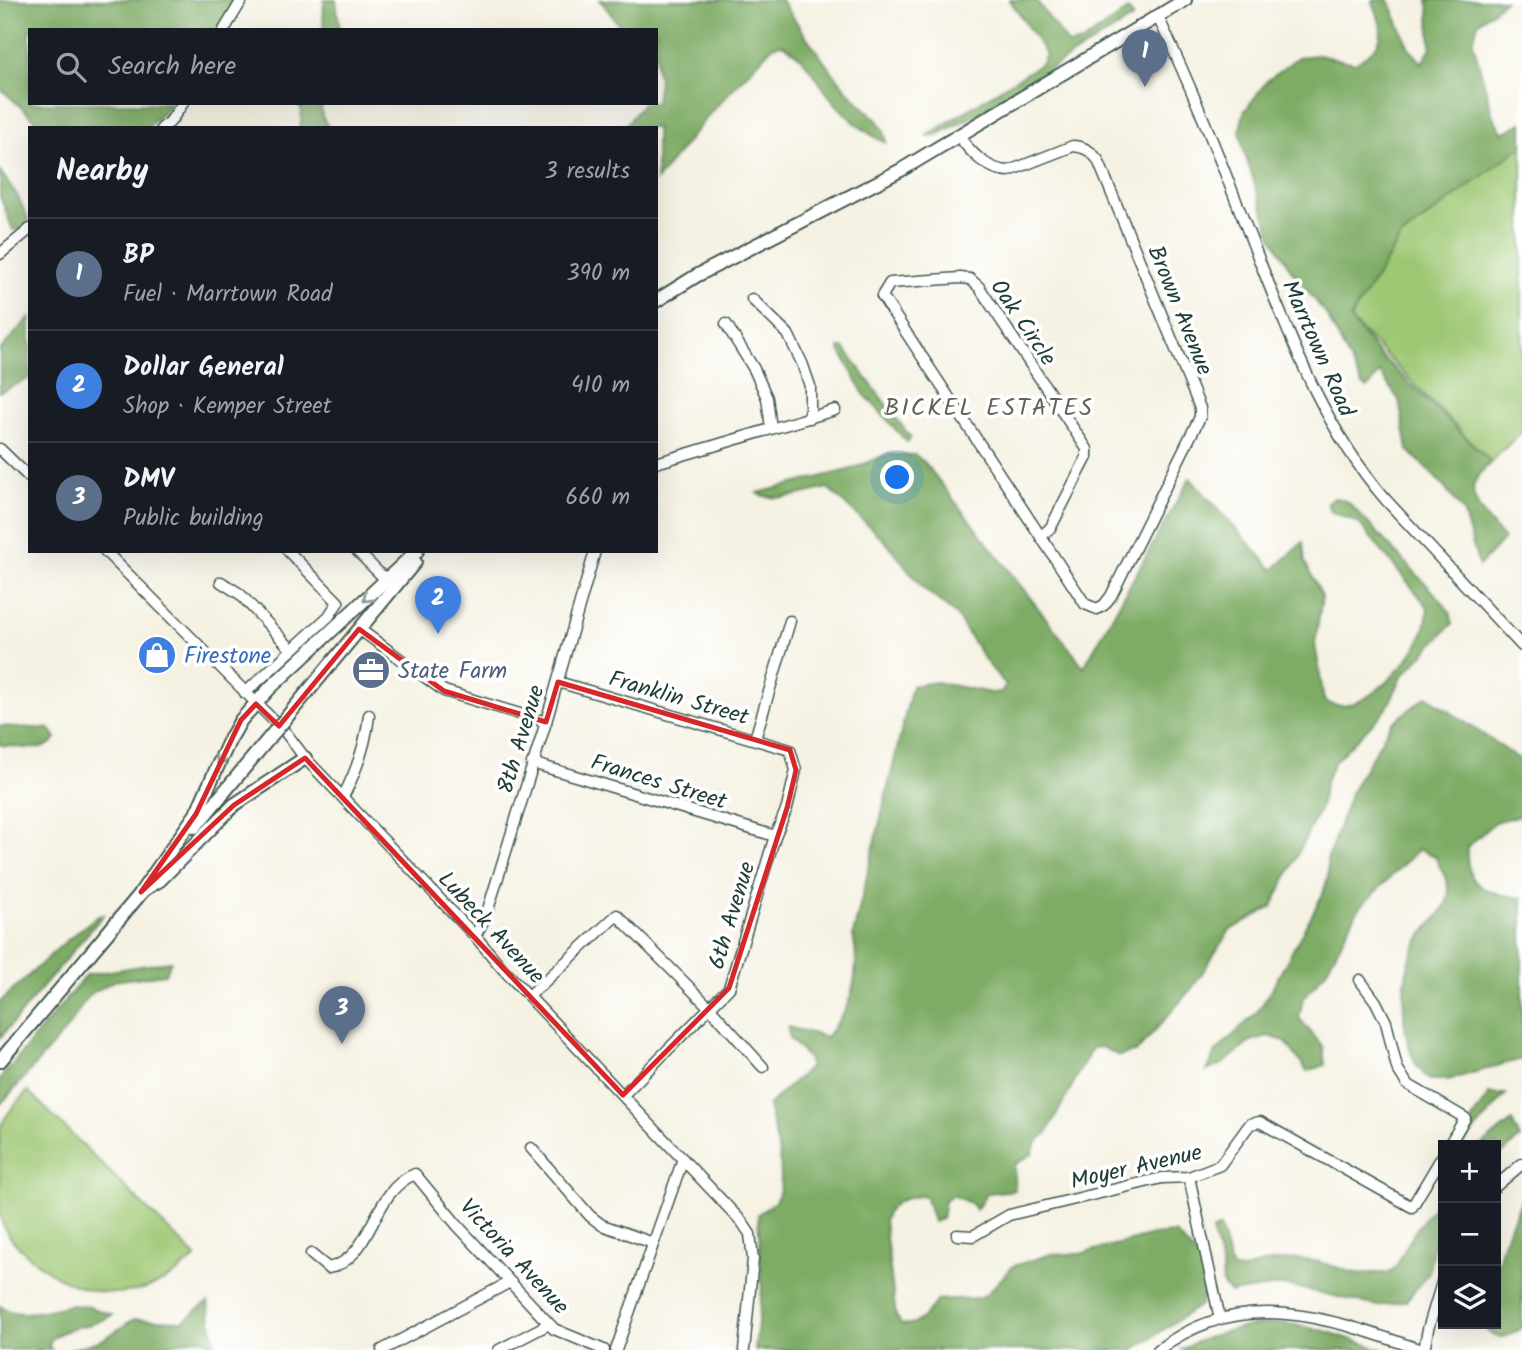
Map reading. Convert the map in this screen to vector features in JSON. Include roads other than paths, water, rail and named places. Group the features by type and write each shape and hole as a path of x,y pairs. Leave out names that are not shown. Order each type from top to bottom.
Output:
{"main road":[{"path":"658,300 696,275 839,203 959,136 1185,0"},
{"path":"141,892 196,814 241,720 415,553"},
{"path":"0,1061 141,892 281,732 286,718 422,553"},
{"path":"141,892 160,880 234,805 305,758"}],"street":[{"path":"225,28 242,0"},
{"name":"Marrtown Road","path":"1158,17 1189,80 1303,368 1334,430 1372,484 1522,646"},
{"path":"165,126 182,105"},
{"name":"Brown Avenue","path":"959,136 975,156 1001,171 1009,171 1073,146 1082,146 1093,152 1200,408 1200,417 1111,596 1104,605 1097,609 1090,608"},
{"path":"0,254 28,231"},
{"name":"Oak Circle","path":"1041,537 1051,527 1087,457 1087,449 979,286 970,279 960,278 890,283 882,296 884,303 1085,604 1090,608"},
{"path":"752,299 788,334 810,386 810,418"},
{"path":"726,324 754,369 767,398 771,428"},
{"path":"658,462 835,410"},
{"path":"0,449 28,476"},
{"name":"Lubeck Avenue","path":"107,553 256,704 683,1159 750,1234 753,1259 744,1350"},
{"path":"244,692 329,616 338,602 290,553"},
{"path":"359,553 386,580"},
{"name":"8th Avenue","path":"475,936 486,916 594,553"},
{"path":"221,582 240,594 292,650"},
{"path":"755,738 790,621"},
{"path":"359,629 444,691 546,722"},
{"name":"Franklin Street","path":"558,682 790,750"},
{"path":"343,797 362,756 369,715"},
{"name":"6th Avenue","path":"623,1096 729,988 775,836 787,808 796,770 790,750"},
{"name":"Frances Street","path":"532,763 775,836"},
{"path":"529,996 617,915 710,1008 763,1067"},
{"path":"1360,980 1386,1022 1397,1068 1407,1084 1465,1118 1452,1140"},
{"name":"Moyer Avenue","path":"957,1235 973,1236 1009,1215 1162,1178 1189,1177 1220,1165 1250,1124 1260,1122 1412,1208 1438,1164"},
{"path":"531,1148 590,1216 602,1225 653,1242"},
{"path":"616,1350 683,1159"},
{"path":"1501,1182 1522,1164"},
{"name":"Victoria Avenue","path":"311,1254 321,1265 328,1268 341,1265 359,1248 374,1216 388,1195 409,1176 415,1174 554,1329 604,1350"},
{"path":"1189,1177 1220,1319"},
{"path":"382,1350 510,1282"},
{"path":"1158,1350 1189,1332 1220,1319 1260,1312 1290,1312 1368,1332 1423,1350 1438,1296"},
{"path":"499,1350 549,1324"}],"place":[{"name":"BP","path":"1145,87"},
{"name":"Dollar General","path":"438,634"},
{"name":"Firestone","path":"157,655"},
{"name":"State Farm","path":"371,670"},
{"name":"DMV","path":"342,1044"}],"district":[{"name":"BICKEL ESTATES","path":"989,407"}]}
